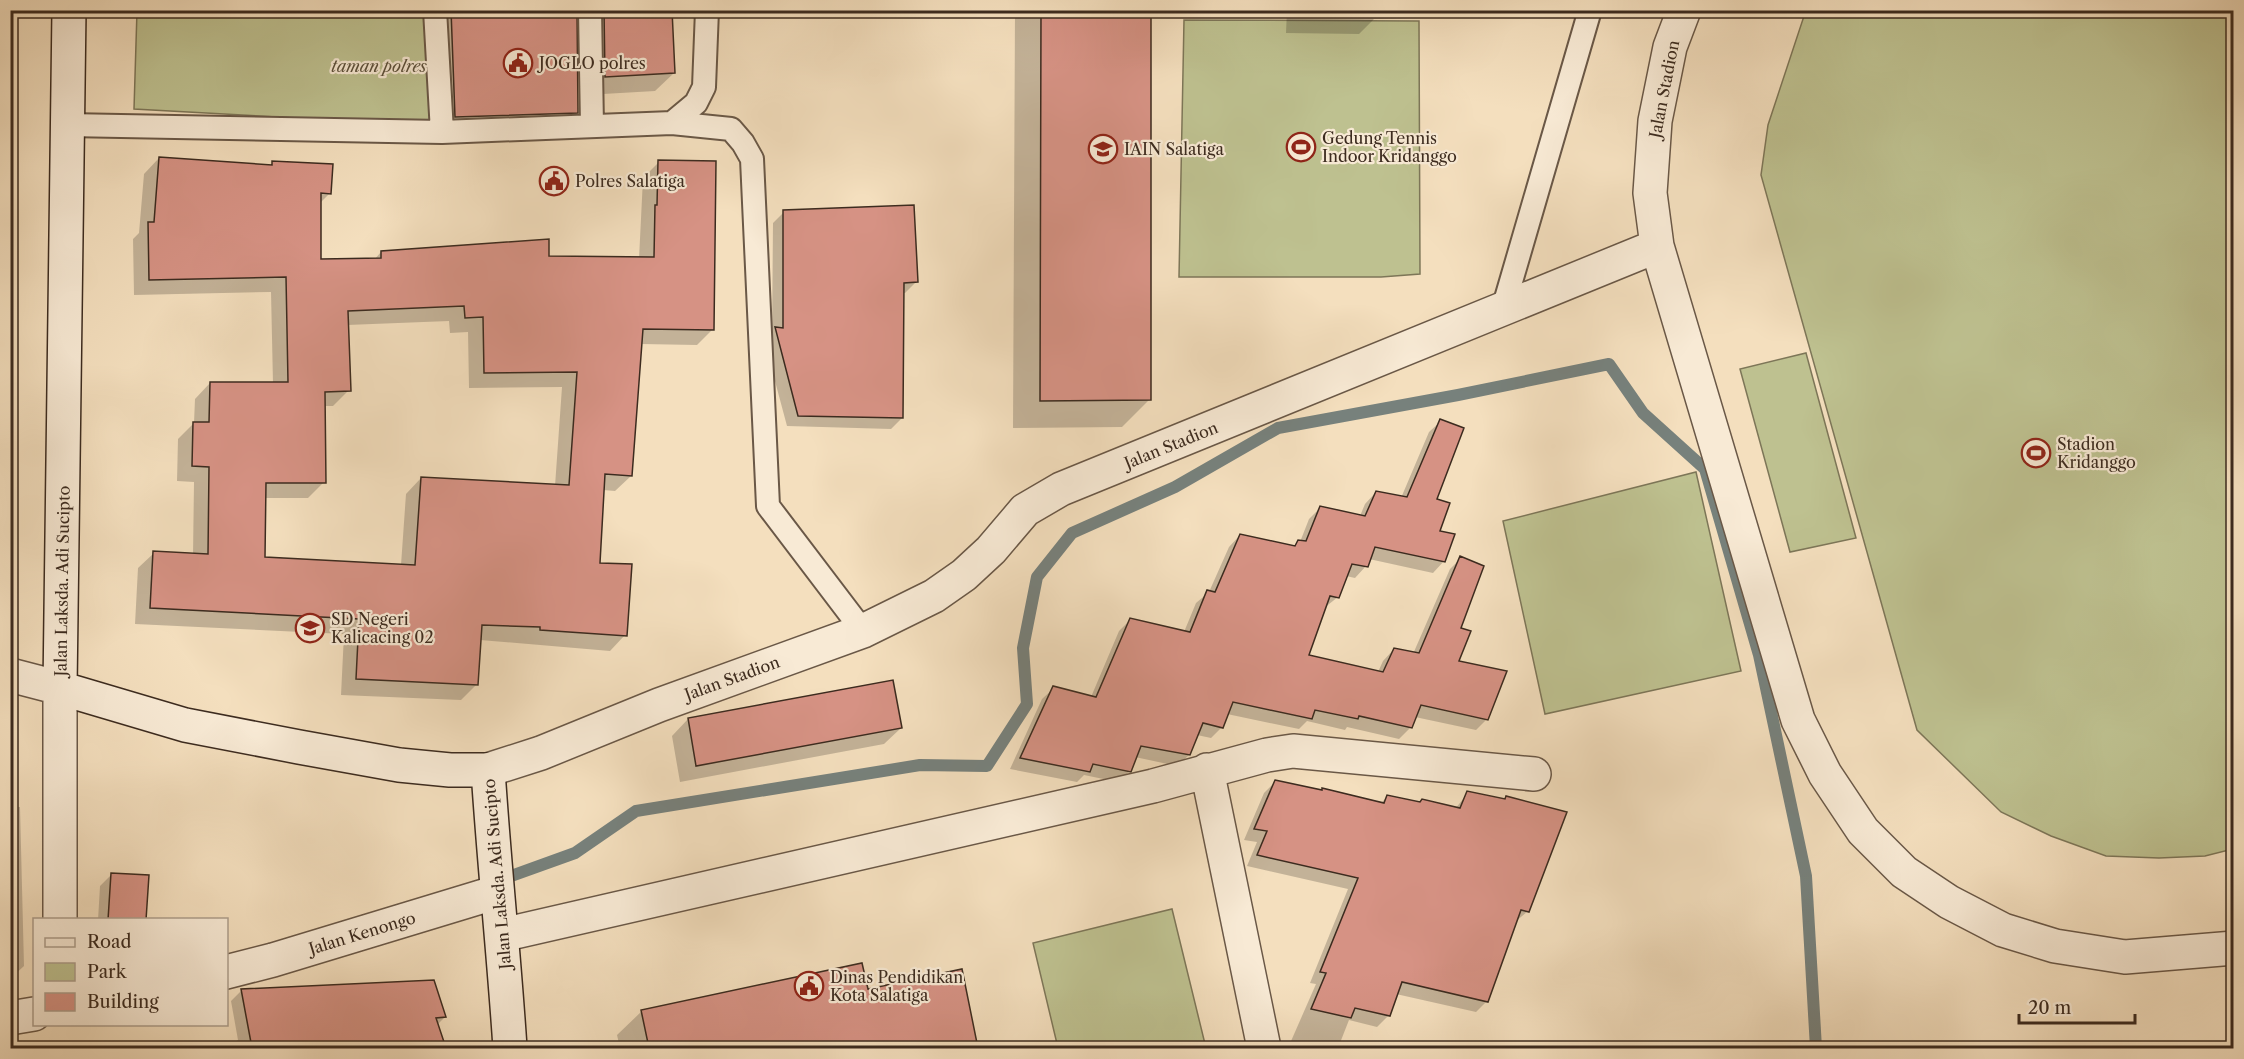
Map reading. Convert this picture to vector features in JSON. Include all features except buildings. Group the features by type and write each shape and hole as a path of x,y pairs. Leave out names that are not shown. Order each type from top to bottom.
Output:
{"street":[{"name":"Jalan Laksda. Adi Sucipto","path":"69,10 60,688 185,725 299,747 399,765 450,770 488,770 510,1048"},
{"name":"Jalan Stadion","path":"488,770 541,753 659,705 863,631 934,596 964,575 991,550 1025,510 1061,489 1657,246 1650,193 1655,121 1670,47 1684,10"},
{"path":"1657,246 1798,720 1825,774 1863,831 1904,872 1949,902 2003,930 2055,946 2125,957 2234,948"},
{"path":"10,675 60,688 60,918"},
{"path":"502,935 1153,786 1267,755 1293,751 1534,774"},
{"path":"1208,770 1264,1048"},
{"name":"Jalan Kenongo","path":"228,971 273,960 496,884"},
{"path":"10,1018 33,1014"}],"lane":[{"path":"435,10 442,132"},
{"path":"590,10 592,126"},
{"path":"672,123 696,103 704,87 707,10"},
{"path":"1503,309 1590,10"},
{"path":"67,125 442,132 672,123 731,129 743,143 752,159 768,506 863,631"}],"green space":[{"name":"Stadion Kridanggo","path":"1809,10 2233,11 2233,849 2205,856 2159,858 2106,856 2051,836 2001,812 1917,730 1761,175 1768,125 1804,16"},
{"name":"taman polres","path":"137,11 438,11 437,126 134,109"},
{"name":"Gedung Tennis Indoor Kridanggo","path":"1184,20 1419,21 1420,274 1381,277 1179,277"},
{"path":"1806,353 1856,538 1790,552 1740,369"},
{"path":"1696,472 1741,671 1545,714 1503,521"},
{"path":"1172,909 1206,1048 1058,1048 1033,943"}],"waterway":[{"path":"500,880 575,853 636,811 920,765 987,766 1027,704 1023,648 1037,577 1072,533 1175,487 1278,428 1609,364 1643,413 1705,469 1759,655 1806,876 1816,1048"}],"place":[{"name":"JOGLO polres","path":"518,63"},
{"name":"Gedung Tennis Indoor Kridanggo","path":"1301,147"},
{"name":"IAIN Salatiga","path":"1103,149"},
{"name":"Polres Salatiga","path":"554,181"},
{"name":"Stadion Kridanggo","path":"2036,453"},
{"name":"SD Negeri Kalicacing 02","path":"310,628"},
{"name":"Dinas Pendidikan Kota Salatiga","path":"809,986"}]}
